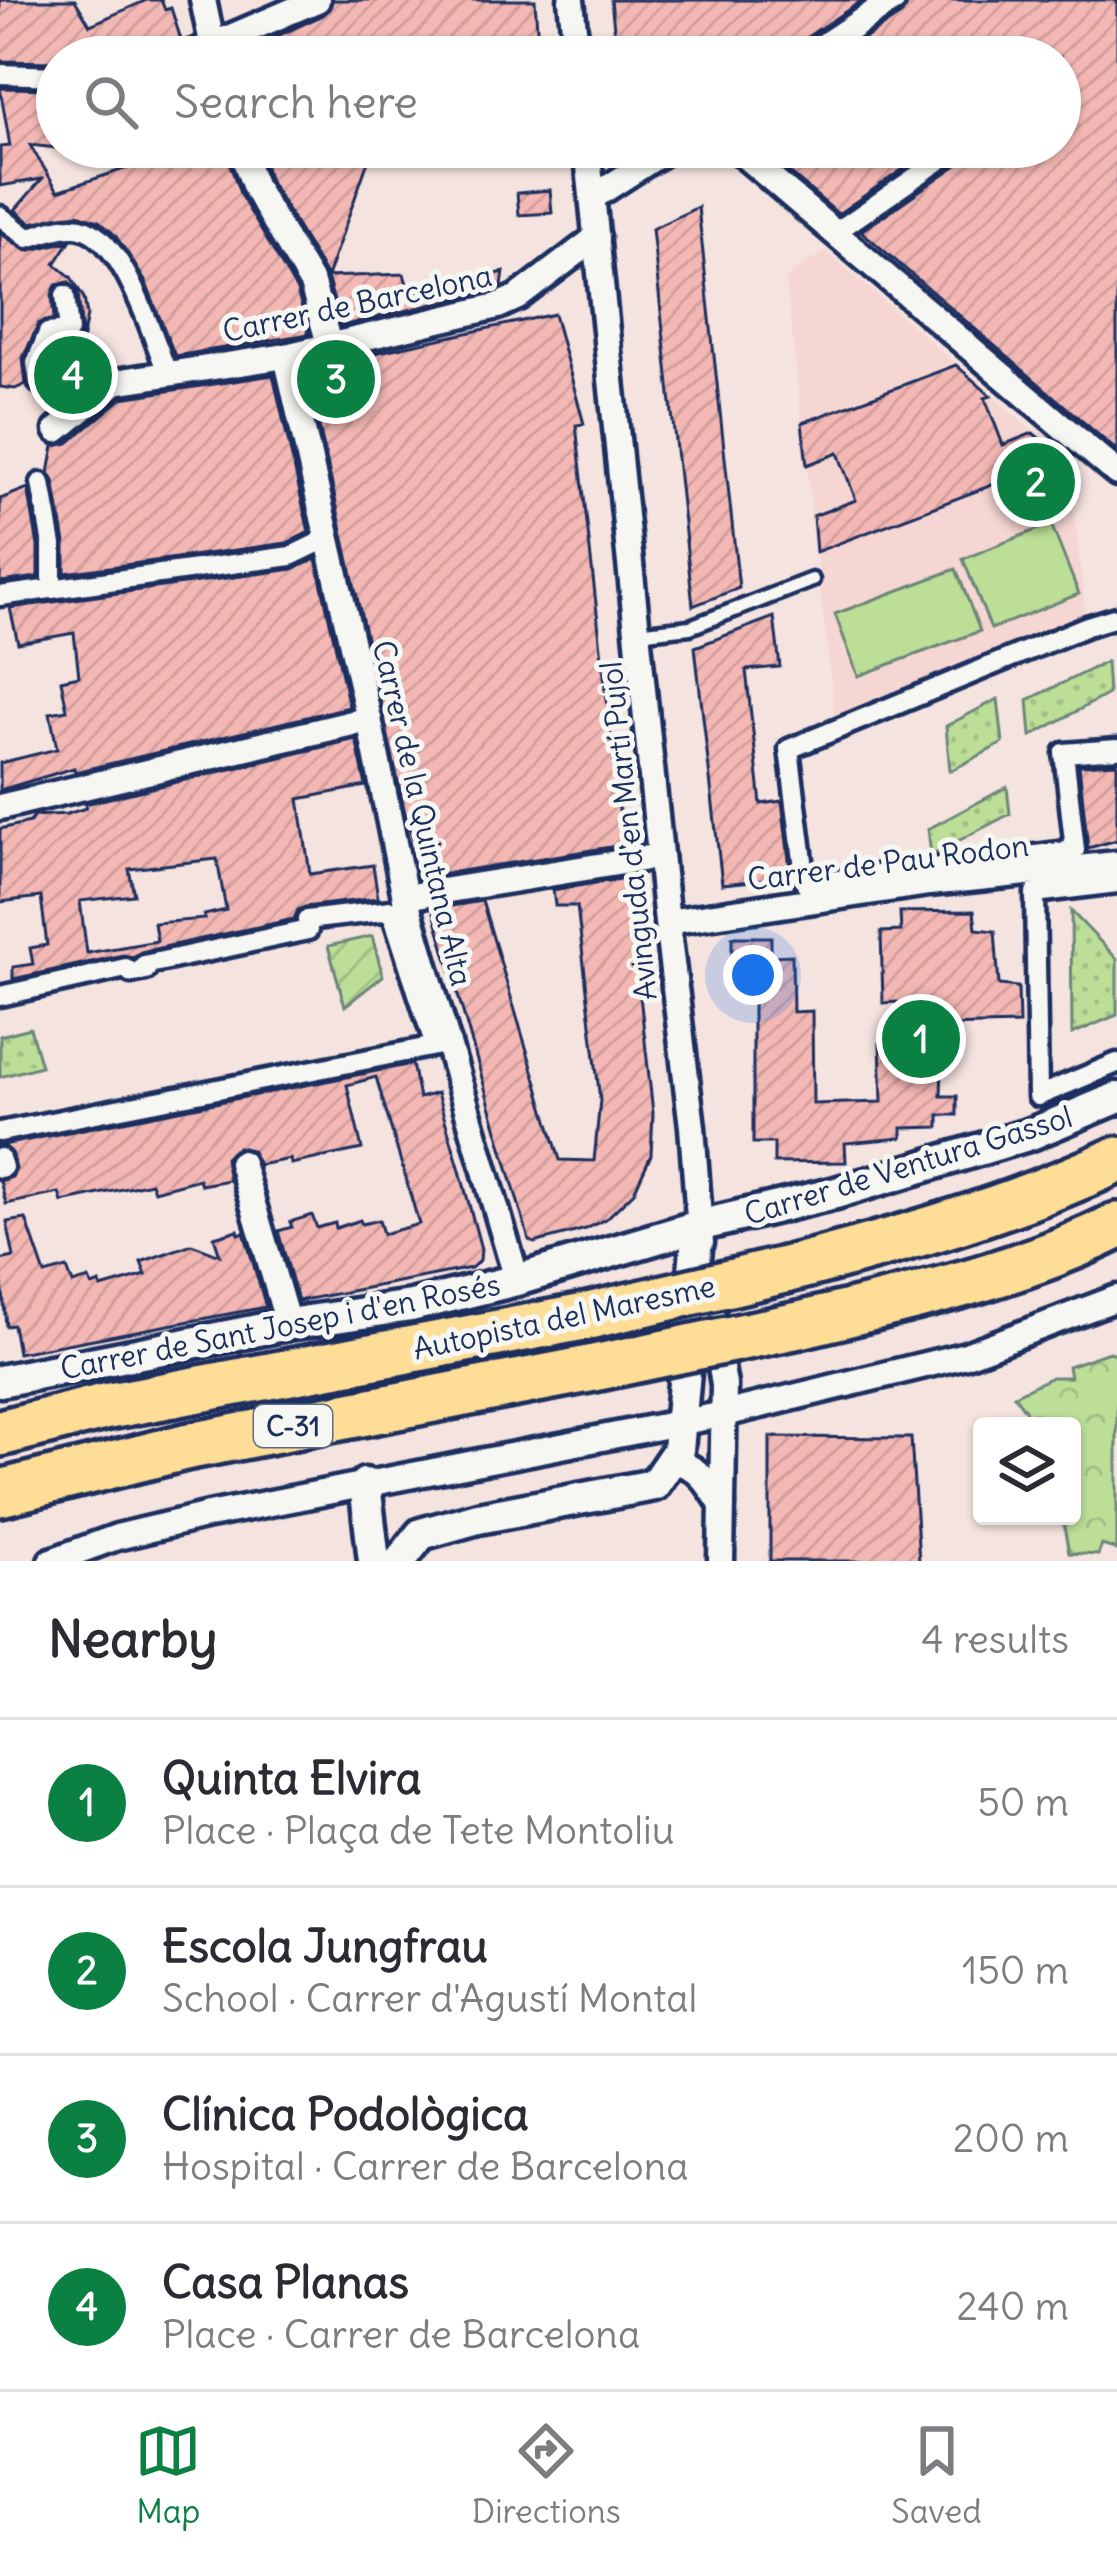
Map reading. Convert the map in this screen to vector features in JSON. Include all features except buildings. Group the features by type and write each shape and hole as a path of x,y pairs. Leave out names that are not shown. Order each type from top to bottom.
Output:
{"highway":[{"name":"Autopista del Maresme","path":"0,1433 104,1407 584,1317 917,1236 1117,1160"},
{"name":"Autopista del Maresme","path":"0,1493 185,1447 589,1369 948,1288 1060,1252 1117,1226"},
{"path":"0,1417 104,1407"}],"street":[{"path":"203,0 211,36"},
{"path":"246,36 317,0"},
{"path":"571,0 575,36"},
{"path":"839,36 893,0"},
{"path":"0,74 36,75"},
{"path":"248,168 312,284 329,344"},
{"name":"Avinguda d'en Martí Pujol","path":"589,168 692,1127 698,1226 724,1385 721,1561"},
{"path":"592,198 638,168"},
{"path":"758,168 1117,472"},
{"path":"833,234 928,168"},
{"path":"0,216 28,238 74,226 93,233 124,268 167,372"},
{"name":"Carrer de Barcelona","path":"57,430 115,382 286,356 498,306 518,297 597,237"},
{"path":"39,382 36,363 48,333 70,331 65,295"},
{"name":"Carrer de la Quintana Alta","path":"286,356 405,897 517,1280"},
{"path":"41,483 52,545 52,589"},
{"path":"0,596 292,556 328,538"},
{"path":"1117,617 789,748 806,884 1075,850 1064,753 1117,748"},
{"path":"0,807 369,718"},
{"path":"405,897 660,856"},
{"name":"Carrer de Pau Rodon","path":"667,922 929,883 1117,864"},
{"path":"1117,883 1035,893 1038,1096 1117,1063"},
{"path":"0,996 126,968 131,973 146,970 144,964 308,930 307,920 392,910 435,1046 0,1132"},
{"name":"Carrer de Ventura Gassol","path":"698,1226 922,1167 1030,1134 1117,1098"},
{"path":"0,1158 0,1168"},
{"path":"241,1163 288,1324"},
{"path":"400,1561 422,1534 478,1518 654,1485 678,1450 698,1226"},
{"name":"Carrer de Sant Josep i d'en Rosés","path":"0,1381 288,1324 411,1306 698,1226"},
{"path":"51,1561 117,1537 724,1414 966,1355 1117,1298"},
{"path":"672,1462 689,1466 707,1480 723,1508"},
{"path":"365,1484 374,1561"}],"lane":[{"path":"637,633 690,627 812,580"}],"shaded area":[{"path":"826,251 1069,463 1087,626 836,730 786,278","holes":["956,365 990,395 985,398 1003,445 1033,433 1062,458 817,552 813,516 856,500 838,453 807,464 803,423"]}],"green space":[{"path":"1051,524 1079,594 991,629 963,559"},
{"path":"956,569 980,631 858,676 835,614"},
{"path":"1106,662 1108,694 1031,736 1028,700"},
{"path":"998,699 1003,743 950,771 946,726"},
{"path":"1007,787 1010,814 931,855 928,829"},
{"path":"1071,911 1117,959 1117,1015 1072,1034"},
{"path":"372,936 383,976 345,1006 328,946"},
{"path":"30,1028 41,1066 0,1077 0,1036"},
{"path":"1109,1352 1117,1354 1117,1550 1102,1545 1098,1555 1069,1553 1064,1525 1081,1525 1081,1417 1027,1417 1014,1395 1052,1377 1070,1377 1068,1366"}],"place":[{"name":"Casa Planas","path":"73,375"},
{"name":"Clínica Podològica","path":"336,379"},
{"name":"Escola Jungfrau","path":"1036,482"},
{"name":"Quinta Elvira","path":"921,1039"}]}
